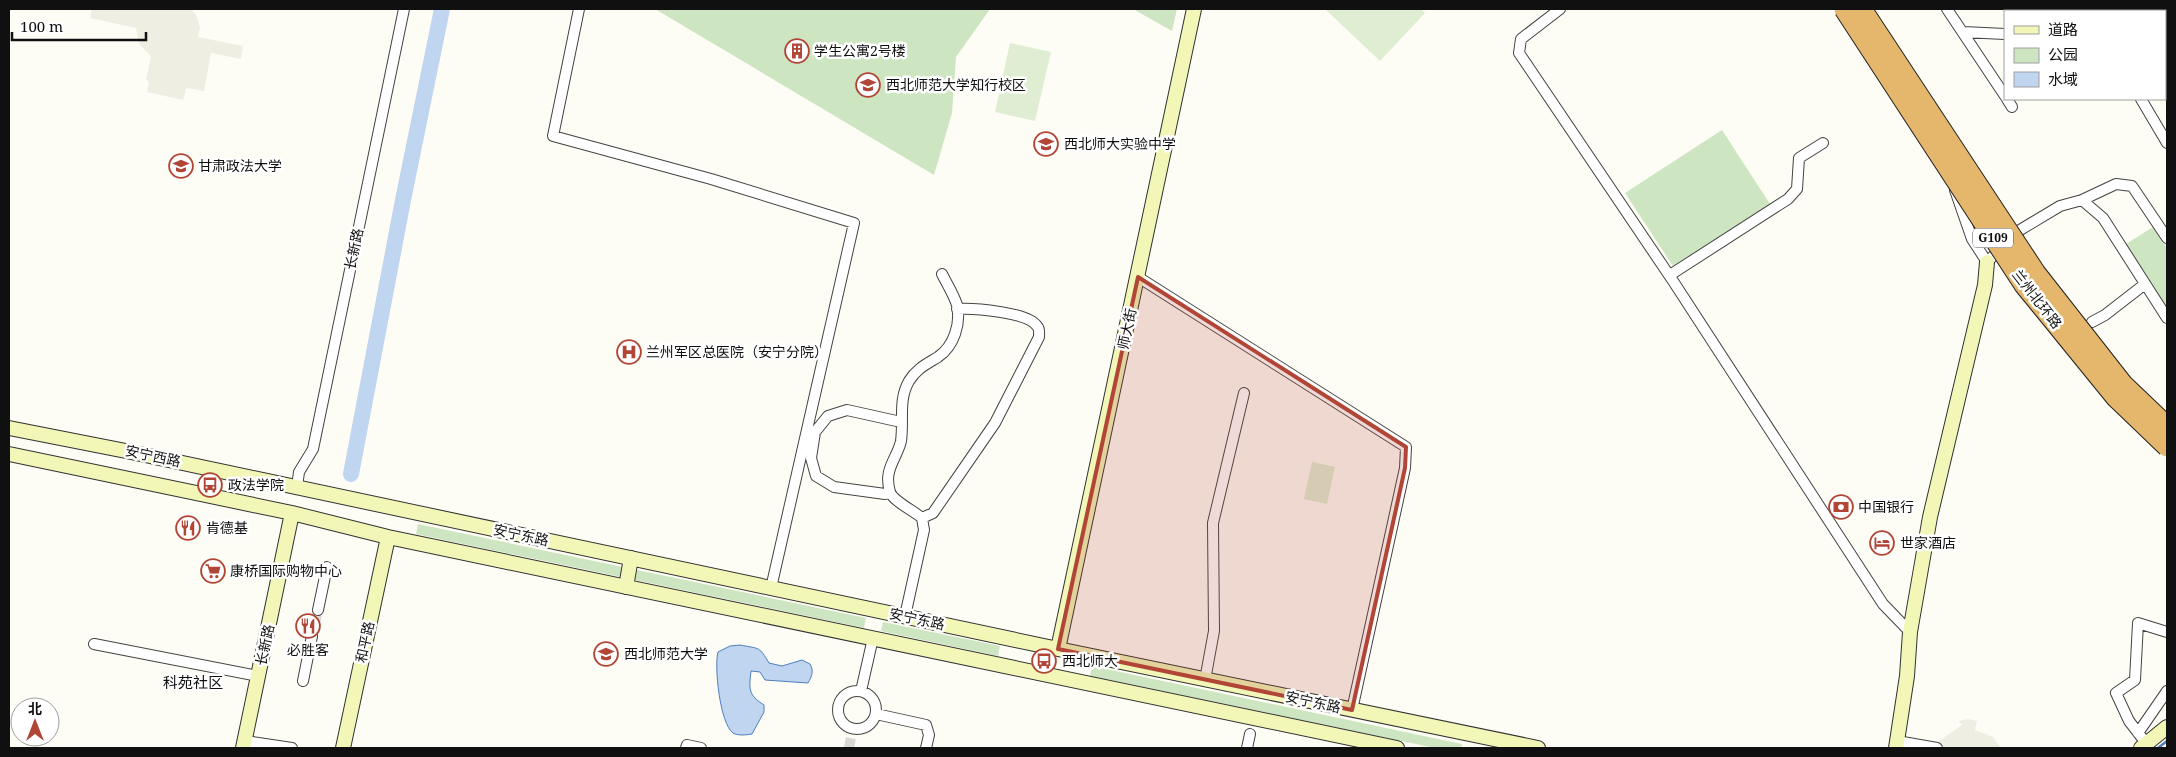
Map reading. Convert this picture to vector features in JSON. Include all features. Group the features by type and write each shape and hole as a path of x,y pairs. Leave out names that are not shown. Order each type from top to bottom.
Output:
{"highway":[{"name":"兰州北环路","path":"1844,9 2024,285 2116,398 2167,447"},
{"name":"兰州北环路","path":"1862,9 2036,273 2123,384 2167,426"}],"main road":[{"name":"师大街","path":"1058,649 1194,9"},
{"path":"1896,745 1907,676 1910,632 1930,517 1985,285 1987,262"},
{"name":"安宁西路","path":"9,428 297,487"},
{"name":"安宁西路","path":"9,454 292,513"},
{"name":"安宁东路","path":"297,487 1205,680 1538,748"},
{"name":"安宁东路","path":"292,513 388,536 1397,748"},
{"name":"长新路","path":"244,745 292,513"},
{"name":"和平路","path":"343,748 388,536"},
{"path":"626,586 631,558"},
{"path":"2142,741 2167,727"}],"street":[{"name":"长新路","path":"297,487 299,472 313,449 404,9"},
{"path":"579,9 553,136 711,179 808,210 854,222 772,588"},
{"path":"1560,9 1521,39 1519,53 1670,275 1883,604 1910,632"},
{"path":"1838,9 1920,130 1953,184 1972,239 1987,262 2020,230 2060,206 2082,200 2116,184 2132,186 2167,238"},
{"path":"1947,9 2004,95"},
{"path":"1963,32 2004,34"},
{"path":"2142,100 2167,143"},
{"path":"1670,275 1788,199 1797,189 1799,158 1823,143"},
{"path":"2082,200 2102,218 2167,318"},
{"path":"905,616 924,530 922,518 895,500 890,492 888,471 900,444 902,400 909,381 919,367 940,356 950,346 955,334 957,309 942,274"},
{"path":"1138,278 1406,447 1405,468 1352,710"},
{"path":"2092,322 2105,315 2145,284"},
{"path":"922,518 933,513 995,422 1038,337 1039,328 1036,324 1023,318 979,308 957,309"},
{"path":"1205,680 1214,631 1213,523 1244,393"},
{"path":"890,492 884,494 834,487 816,476 811,458 815,432 828,416 847,410 901,422"},
{"path":"318,610 328,567"},
{"path":"2142,741 2129,721 2116,693 2135,680 2138,623 2167,632"},
{"path":"303,681 312,636"},
{"path":"861,691 872,638"},
{"path":"94,644 258,676"},
{"path":"853,691 861,691 868,694 874,700 876,714 868,727 852,733 840,721 838,706 846,694 853,691"},
{"path":"2142,741 2167,691"},
{"path":"876,714 926,725 929,735 926,748"},
{"path":"1247,748 1250,734"},
{"path":"244,745 290,748"},
{"path":"686,748 687,745 701,748"},
{"path":"1896,745 1937,748"}],"highlighted area":[{"path":"1138,277 1406,447 1405,468 1352,710 1058,649"}],"shaded area":[{"path":"92,9 191,9 196,15 200,27 198,37 243,46 241,59 211,53 204,91 186,88 183,100 147,92 149,81 146,80 151,56 139,44 136,28 90,18"},
{"path":"2167,9 2167,49 2166,10 2133,10"},
{"path":"1968,719 1977,721 1975,730 1993,737 2001,748 1937,748 1939,741 1962,725 1959,721"}],"green space":[{"name":"西北师范大学知行校区","path":"655,9 990,9 956,57 952,113 934,175"},
{"path":"1133,9 1177,9 1172,31"},
{"path":"1325,9 1421,9 1425,13 1380,61"},
{"path":"1010,43 1051,52 1035,121 995,112"},
{"path":"1722,130 1770,204 1673,266 1625,193"},
{"path":"2153,227 2167,249 2167,310 2126,244"},
{"path":"1312,462 1335,467 1327,504 1304,499"},
{"path":"418,524 866,618 864,628 416,534"},
{"path":"883,622 1000,646 998,656 881,631"},
{"path":"1092,666 1462,744 1461,748 1435,748 1090,676"}],"water":[{"path":"740,645 758,649 769,663 782,666 802,660 810,664 812,671 808,683 765,680 760,672 751,671 752,695 764,705 764,712 752,734 745,735 737,735 728,728 721,707 717,669 718,652 730,646"}],"waterway":[{"path":"351,474 403,200 442,9"},
{"path":"2158,748 2167,741"}],"tunnel":[{"path":"312,636 318,610"},
{"path":"849,748 851,737"}],"place":[{"name":"学生公寓2号楼","path":"797,51"},
{"name":"西北师范大学知行校区","path":"868,85"},
{"name":"西北师大实验中学","path":"1046,144"},
{"name":"甘肃政法大学","path":"181,166"},
{"name":"兰州军区总医院（安宁分院）","path":"629,352"},
{"name":"政法学院","path":"210,485"},
{"name":"中国银行","path":"1841,507"},
{"name":"肯德基","path":"188,528"},
{"name":"世家酒店","path":"1882,543"},
{"name":"康桥国际购物中心","path":"213,571"},
{"name":"必胜客","path":"308,626"},
{"name":"西北师范大学","path":"606,654"},
{"name":"西北师大","path":"1044,661"}],"district":[{"name":"科苑社区","path":"193,683"}]}
